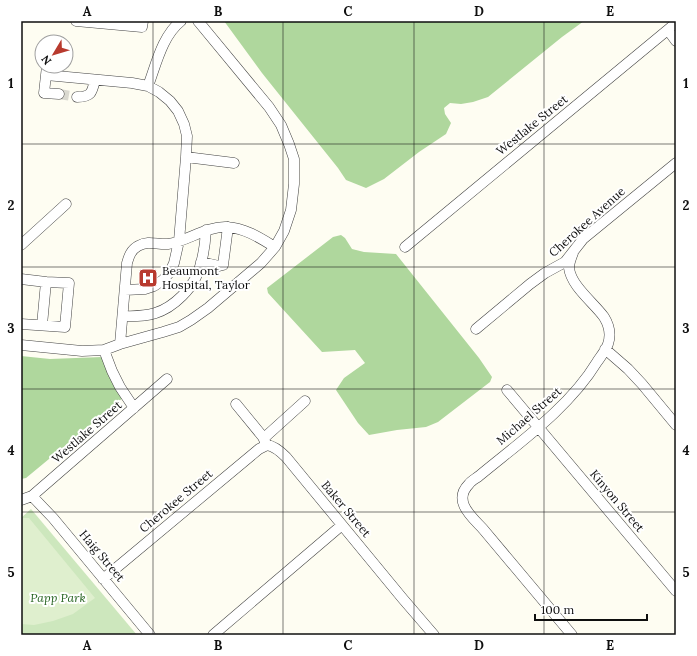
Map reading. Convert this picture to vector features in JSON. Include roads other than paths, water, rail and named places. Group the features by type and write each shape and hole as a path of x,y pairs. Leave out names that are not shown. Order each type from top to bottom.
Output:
{"street":[{"path":"76,21 142,27 143,21"},
{"path":"148,86 169,34 181,21"},
{"path":"21,345 82,351 104,350 179,327 208,308 261,263 275,247 284,231 291,210 294,184 294,160 289,144 281,125 269,107 198,21"},
{"name":"Westlake Street","path":"405,247 676,23"},
{"path":"668,30 676,41"},
{"path":"46,74 44,93 59,94"},
{"path":"66,74 95,80 148,86 159,92 170,101 178,111 184,124 187,136 186,157 179,241 174,263 170,272 163,280 154,286 144,289 125,290"},
{"path":"77,97 85,97 90,95 93,90 95,80"},
{"path":"186,157 234,163"},
{"name":"Cherokee Avenue","path":"476,329 530,284 545,273 565,262 583,239 676,162"},
{"path":"21,245 66,204"},
{"path":"120,344 128,257 132,250 139,245 147,242 167,244 179,241 206,230 228,227 244,230 275,247"},
{"path":"201,262 219,266 223,265 228,227"},
{"path":"123,316 146,316 159,313 170,307 190,288 196,278 201,262 205,247 206,230"},
{"path":"573,253 569,267 573,279 604,317 608,325 609,337 605,349 628,369 676,425"},
{"path":"21,279 69,283 65,327 21,324"},
{"path":"42,325 46,282"},
{"name":"Michael Street","path":"572,635 468,512 463,504 463,495 469,483 560,409 592,370 605,349"},
{"path":"104,350 120,387 134,408"},
{"name":"Westlake Street","path":"21,500 32,496 167,379"},
{"name":"Kinyon Street","path":"507,390 676,592"},
{"name":"Cherokee Street","path":"103,579 259,449 305,401"},
{"name":"Baker Street","path":"236,404 265,442 286,457 434,635"},
{"name":"Haig Street","path":"32,496 53,518 150,635"},
{"path":"213,635 342,525"}],"tunnel":[{"path":"59,94 77,97"}],"place":[{"name":"Beaumont Hospital, Taylor","path":"148,278"}],"park label":[{"name":"Papp Park","path":"58,598"}]}
